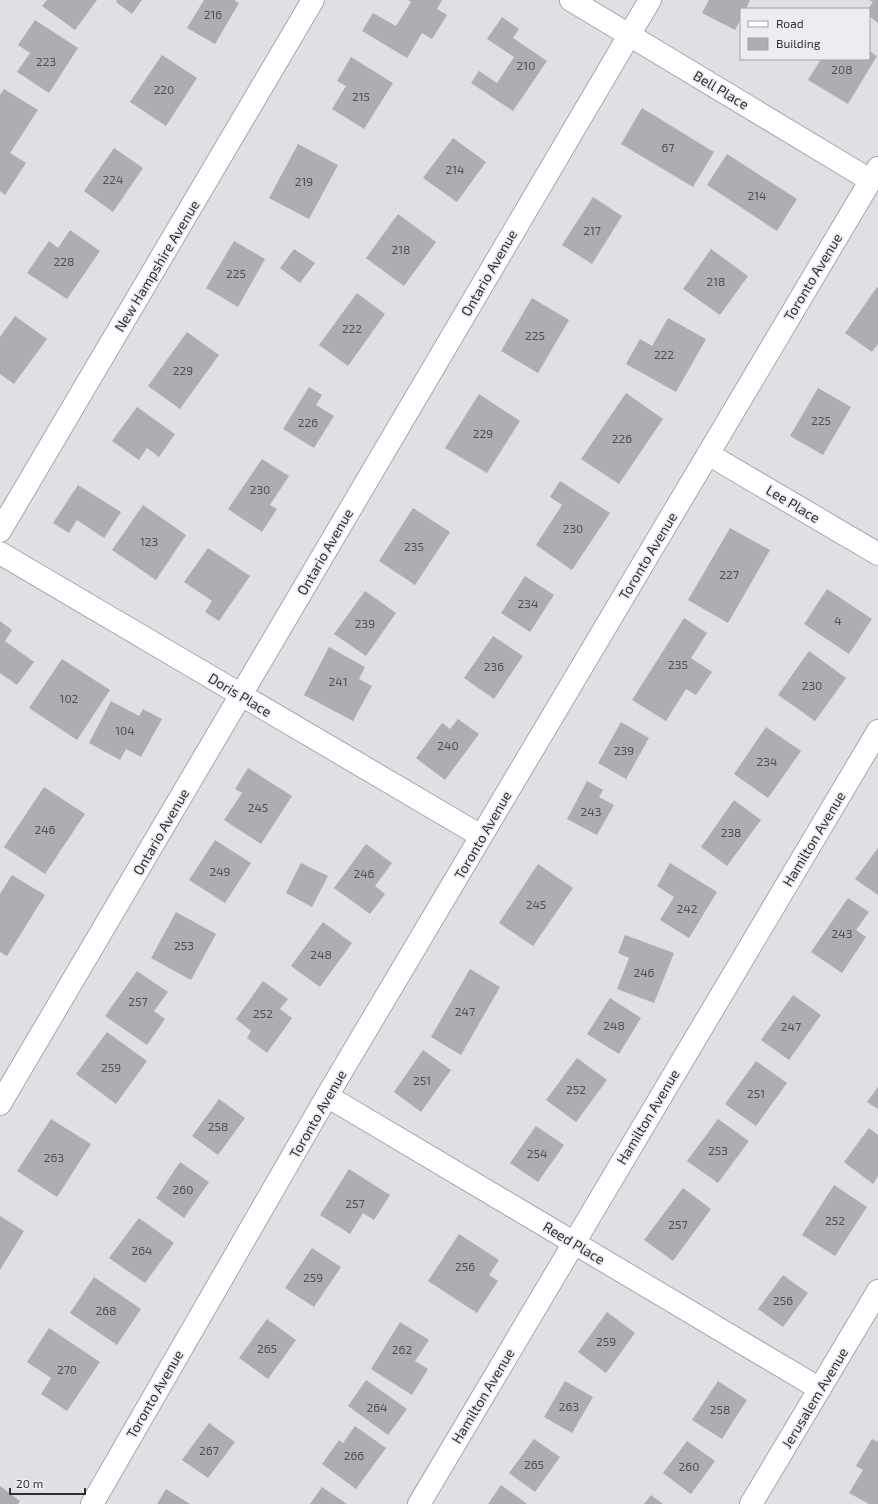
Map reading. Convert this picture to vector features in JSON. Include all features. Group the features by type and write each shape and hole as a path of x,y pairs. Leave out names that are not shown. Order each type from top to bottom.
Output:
{"street":[{"name":"New Hampshire Avenue","path":"0,531 313,0"},
{"name":"Bell Place","path":"571,0 629,35 874,174"},
{"name":"Ontario Avenue","path":"0,1104 650,0"},
{"name":"Toronto Avenue","path":"92,1504 327,1096 452,888 481,836 874,174"},
{"name":"Lee Place","path":"708,454 878,554"},
{"name":"Doris Place","path":"0,553 481,836"},
{"name":"Hamilton Avenue","path":"419,1504 878,731"},
{"name":"Reed Place","path":"327,1096 820,1389"},
{"name":"Jerusalem Avenue","path":"751,1504 878,1291"}],"building":[{"path":"47,0 97,0 75,30 42,6"},
{"path":"117,0 142,0 132,14 116,2"},
{"path":"204,0 234,0 239,3 215,44 187,28"},
{"path":"408,0 442,0 437,9 447,15 432,39 422,33 407,58 362,31 373,13 396,26 411,2"},
{"path":"709,0 750,0 746,8 740,8 740,21 735,30 702,13"},
{"path":"869,0 878,0 878,23 870,17 870,8 869,8 873,2"},
{"path":"502,17 519,29 513,38 547,61 513,111 471,83 479,71 497,83 514,57 487,39"},
{"path":"35,20 78,48 49,93 17,72 30,53 18,45"},
{"path":"870,52 877,56 848,104 808,80 820,60 870,60"},
{"path":"162,55 197,78 166,126 130,102"},
{"path":"351,57 393,83 364,129 332,109 346,86 337,81"},
{"path":"4,89 38,110 10,153 26,163 5,195 0,191 0,95"},
{"path":"642,108 714,152 693,187 621,144"},
{"path":"453,138 486,162 457,202 423,178"},
{"path":"298,144 338,165 309,219 269,198"},
{"path":"114,148 143,168 113,212 84,191"},
{"path":"727,154 797,199 777,231 707,185"},
{"path":"593,197 622,216 592,264 562,245"},
{"path":"398,214 436,242 404,286 366,258"},
{"path":"70,230 100,251 67,299 27,273 49,241 58,248"},
{"path":"234,241 265,259 238,307 206,288"},
{"path":"294,249 315,263 300,283 280,268"},
{"path":"711,249 748,276 720,315 683,289"},
{"path":"877,287 878,344 872,352 845,333"},
{"path":"357,293 385,314 348,366 319,345"},
{"path":"532,298 569,320 538,373 501,351"},
{"path":"15,316 47,339 14,384 0,374 0,337"},
{"path":"668,318 706,339 676,392 626,364 640,339 652,346"},
{"path":"187,332 219,355 180,409 148,386"},
{"path":"309,387 322,395 316,405 334,416 314,448 283,429"},
{"path":"818,388 851,407 823,455 790,436"},
{"path":"626,393 663,419 619,484 581,459"},
{"path":"479,394 520,421 487,473 445,448"},
{"path":"137,407 175,434 159,457 147,448 139,460 112,441"},
{"path":"262,459 289,476 270,505 277,509 262,532 228,509"},
{"path":"560,481 610,513 572,570 536,545 562,505 550,497"},
{"path":"78,485 121,512 104,538 77,520 69,533 53,523"},
{"path":"143,505 186,535 156,580 112,550"},
{"path":"413,508 450,532 415,585 379,561"},
{"path":"730,528 770,550 728,623 688,600"},
{"path":"208,548 250,576 219,621 205,612 212,601 184,582"},
{"path":"525,576 554,595 530,632 501,613"},
{"path":"827,589 872,619 849,654 804,624"},
{"path":"365,591 396,613 366,656 334,634"},
{"path":"684,618 707,633 691,658 712,672 696,695 686,689 666,721 632,700"},
{"path":"0,621 12,630 5,641 34,662 17,685 0,673"},
{"path":"493,636 523,656 494,699 464,678"},
{"path":"329,647 365,667 359,679 372,686 353,721 304,695"},
{"path":"809,651 846,678 815,721 778,695"},
{"path":"62,659 110,690 77,740 29,708"},
{"path":"111,701 139,716 143,709 162,719 141,757 126,749 120,760 89,743"},
{"path":"458,719 479,734 445,780 416,758 442,723 450,729"},
{"path":"621,722 649,738 626,779 598,763"},
{"path":"766,727 801,751 768,798 734,774"},
{"path":"248,768 292,796 261,844 224,820 242,793 235,789"},
{"path":"587,781 603,790 599,797 614,805 597,835 567,819"},
{"path":"44,787 85,814 45,874 4,847"},
{"path":"734,800 761,820 727,866 701,847"},
{"path":"215,840 251,863 225,903 189,880"},
{"path":"366,844 392,863 375,886 385,894 370,914 334,888"},
{"path":"878,848 878,895 855,879"},
{"path":"301,863 328,876 312,907 286,893"},
{"path":"670,863 717,892 689,938 660,920 674,897 657,886"},
{"path":"538,864 573,888 533,946 499,923"},
{"path":"12,875 45,895 7,956 0,952 0,894"},
{"path":"848,898 869,912 856,930 866,937 842,973 811,952"},
{"path":"176,912 216,934 191,980 151,958"},
{"path":"323,922 352,943 320,987 291,966"},
{"path":"625,935 674,953 654,1003 617,989 629,958 618,953"},
{"path":"470,969 500,987 461,1055 431,1037"},
{"path":"137,971 168,992 154,1011 165,1019 147,1045 105,1016"},
{"path":"263,981 288,999 280,1009 292,1018 267,1053 247,1038 251,1031 236,1019"},
{"path":"793,995 821,1015 789,1060 761,1040"},
{"path":"610,998 641,1018 619,1054 587,1034"},
{"path":"107,1032 147,1061 116,1104 76,1074"},
{"path":"423,1050 451,1070 421,1112 394,1092"},
{"path":"577,1058 607,1080 576,1122 546,1100"},
{"path":"756,1061 787,1083 756,1126 725,1104"},
{"path":"878,1087 878,1109 867,1102"},
{"path":"219,1099 245,1118 218,1155 192,1136"},
{"path":"51,1119 91,1144 57,1197 17,1171"},
{"path":"718,1119 749,1141 718,1183 687,1161"},
{"path":"536,1126 564,1145 538,1182 510,1163"},
{"path":"869,1128 878,1135 878,1176 873,1184 844,1162"},
{"path":"180,1162 209,1182 184,1218 156,1198"},
{"path":"349,1169 390,1195 374,1220 363,1213 350,1234 320,1215"},
{"path":"834,1185 867,1207 835,1256 802,1235"},
{"path":"683,1188 711,1209 673,1261 644,1240"},
{"path":"0,1216 24,1231 0,1270"},
{"path":"139,1218 174,1243 145,1283 109,1258"},
{"path":"459,1234 499,1260 489,1275 498,1281 477,1313 428,1281"},
{"path":"312,1248 341,1267 314,1307 285,1288"},
{"path":"783,1275 808,1293 783,1327 758,1309"},
{"path":"94,1277 141,1309 117,1345 70,1313"},
{"path":"607,1312 635,1333 606,1373 578,1352"},
{"path":"267,1319 296,1340 268,1379 239,1358"},
{"path":"400,1322 429,1340 415,1361 428,1369 412,1395 371,1369"},
{"path":"49,1328 100,1362 67,1411 41,1394 51,1378 27,1362"},
{"path":"366,1380 407,1409 388,1435 348,1406"},
{"path":"565,1381 593,1397 572,1433 544,1417"},
{"path":"718,1381 747,1400 722,1439 692,1420"},
{"path":"209,1423 235,1442 208,1478 182,1460"},
{"path":"355,1426 386,1448 356,1489 322,1464 339,1440 343,1443"},
{"path":"534,1439 560,1457 535,1492 509,1473"},
{"path":"872,1439 878,1442 878,1504 869,1504 849,1493 863,1470 856,1466"},
{"path":"687,1441 715,1461 691,1494 663,1473"},
{"path":"501,1485 527,1504 488,1504"},
{"path":"0,1486 20,1501 18,1504 0,1504"},
{"path":"322,1487 347,1504 310,1504"},
{"path":"166,1489 190,1504 157,1504"},
{"path":"651,1495 663,1504 644,1504"}]}
